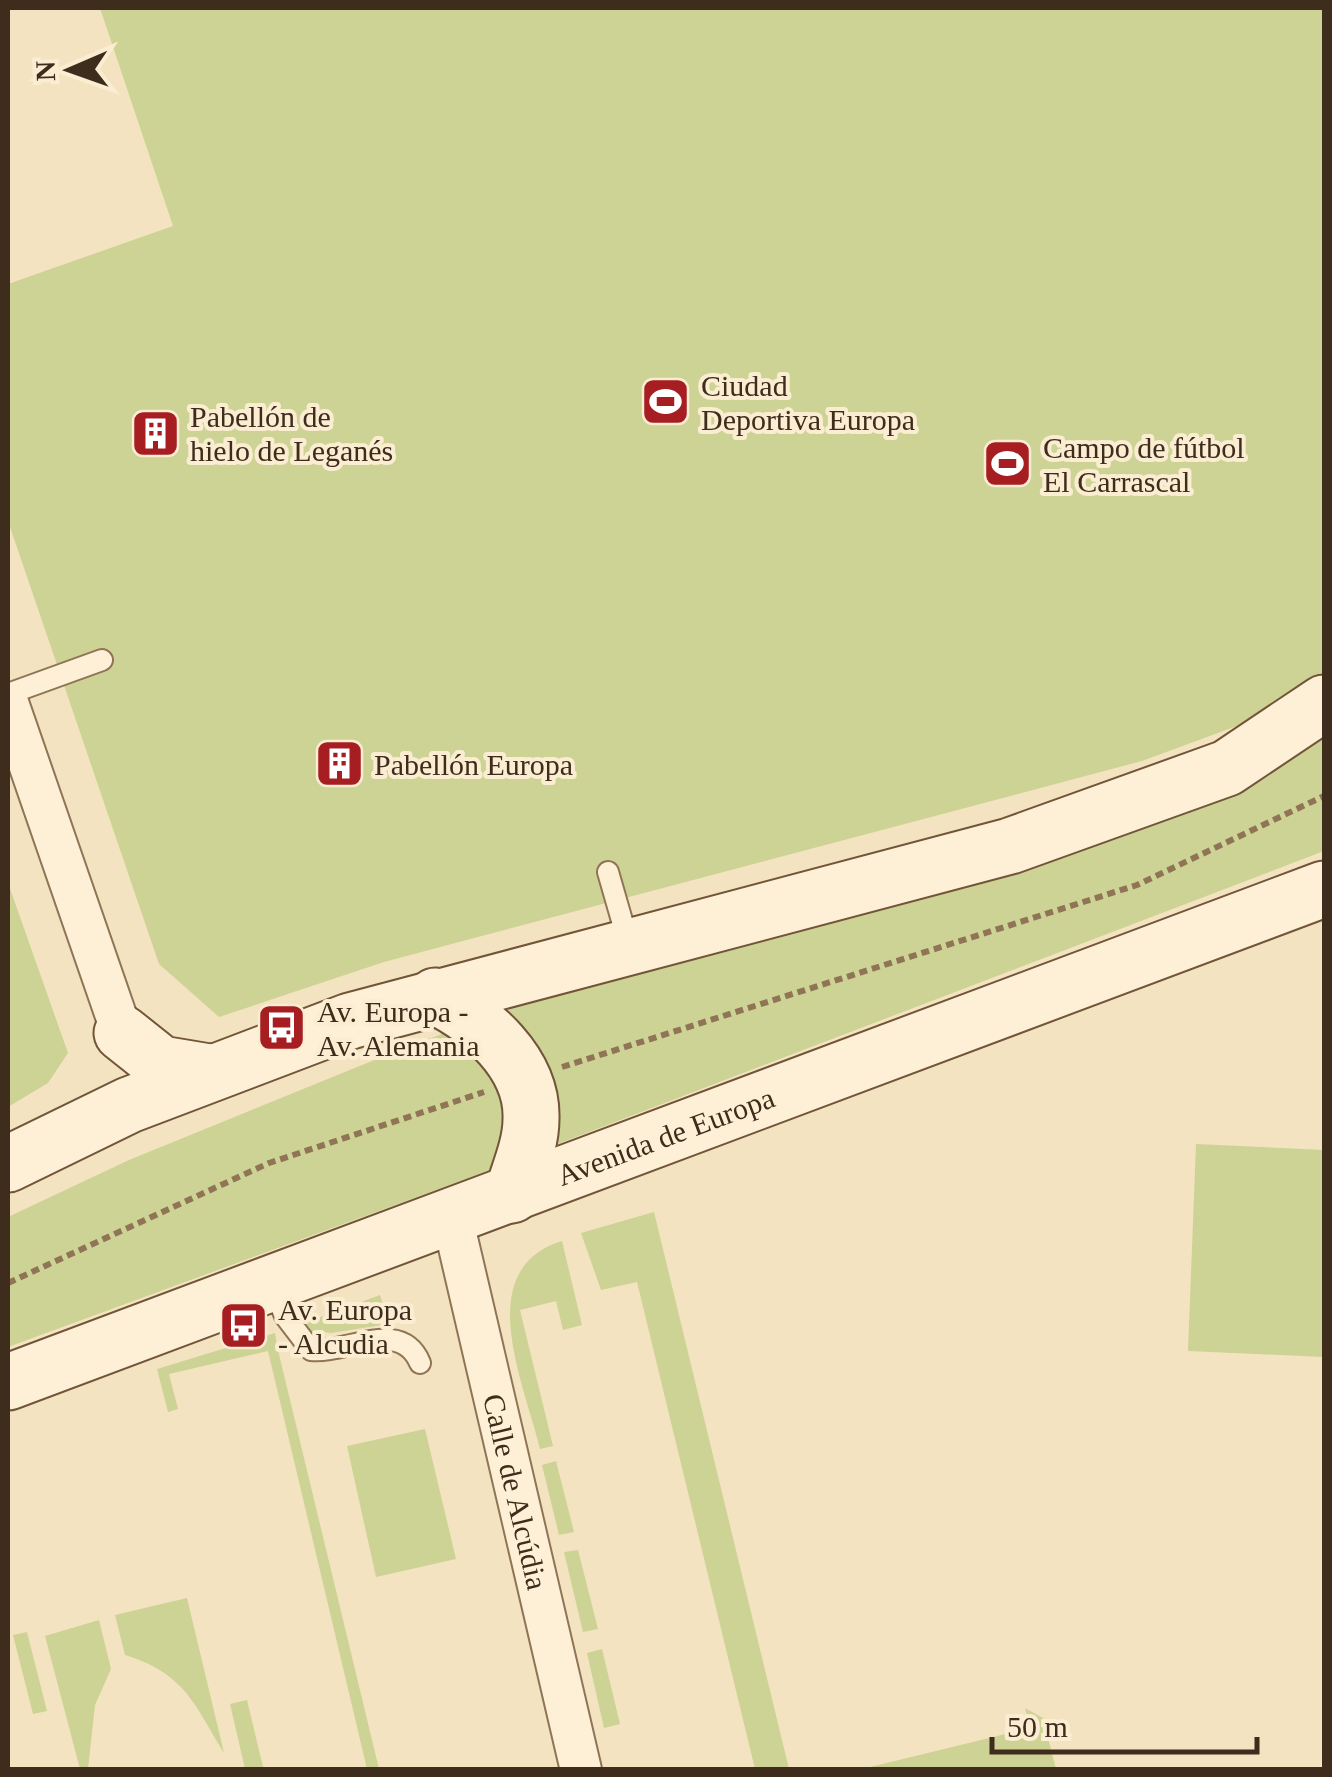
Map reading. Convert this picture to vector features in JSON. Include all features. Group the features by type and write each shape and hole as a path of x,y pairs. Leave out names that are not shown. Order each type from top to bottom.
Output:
{"main road":[{"path":"8,1164 209,1072 435,996 1010,846 1126,807 1227,768 1324,703"},
{"name":"Avenida de Europa","path":"8,1382 1324,890"},
{"path":"435,996 481,1026 523,1080 532,1120 512,1195"},
{"path":"93,1122 112,1086 122,1032 162,1064 209,1072"}],"street":[{"path":"8,703 122,1032"},
{"name":"Calle de Alcúdia","path":"452,1216 581,1770"}],"lane":[{"path":"8,694 102,660"},
{"path":"608,872 629,947"},
{"path":"272,1285 285,1316 311,1350 329,1352 376,1338 395,1340 410,1346 420,1362"}],"path":[{"path":"8,1283 269,1163 1137,885 1324,796"}],"green space":[{"name":"Ciudad Deportiva Europa","path":"100,8 1324,8 1324,678 1245,723 1142,761 384,962 219,1017 159,964 8,521 8,284 173,226"},
{"path":"1324,702 1324,851 466,1179 8,1347 8,1217 129,1160 394,1052"},
{"path":"8,883 68,1053 48,1083 8,1107"},
{"path":"1196,1144 1324,1150 1324,1357 1188,1351"},
{"path":"654,1212 789,1769 755,1769 637,1282 601,1290 581,1233"},
{"path":"562,1241 582,1325 563,1330 556,1301 520,1310 553,1446 540,1449 516,1361 511,1301 518,1276 534,1255"},
{"path":"380,1295 389,1324 331,1333 311,1331 305,1323"},
{"path":"275,1333 379,1769 367,1769 268,1351 169,1374 178,1409 168,1412 157,1369"},
{"path":"425,1429 456,1559 376,1577 347,1446"},
{"path":"556,1461 574,1532 559,1535 542,1465"},
{"path":"578,1550 598,1629 583,1632 564,1552"},
{"path":"187,1598 224,1753 195,1705 174,1681 145,1662 125,1655 115,1615"},
{"path":"99,1620 111,1669 95,1705 88,1769 80,1769 45,1636"},
{"path":"27,1632 47,1711 33,1714 13,1635"},
{"path":"602,1649 620,1724 604,1728 587,1653"},
{"path":"247,1700 263,1767 245,1769 230,1704"},
{"path":"1025,1708 1043,1718 1056,1769 862,1769 1030,1728"}],"place":[{"name":"Ciudad Deportiva Europa","path":"666,402"},
{"name":"Pabellón de hielo de Leganés","path":"155,433"},
{"name":"Campo de fútbol El Carrascal","path":"1008,464"},
{"name":"Pabellón Europa","path":"339,764"},
{"name":"Av. Europa - Av. Alemania","path":"282,1028"},
{"name":"Av. Europa - Alcudia","path":"243,1326"}]}
